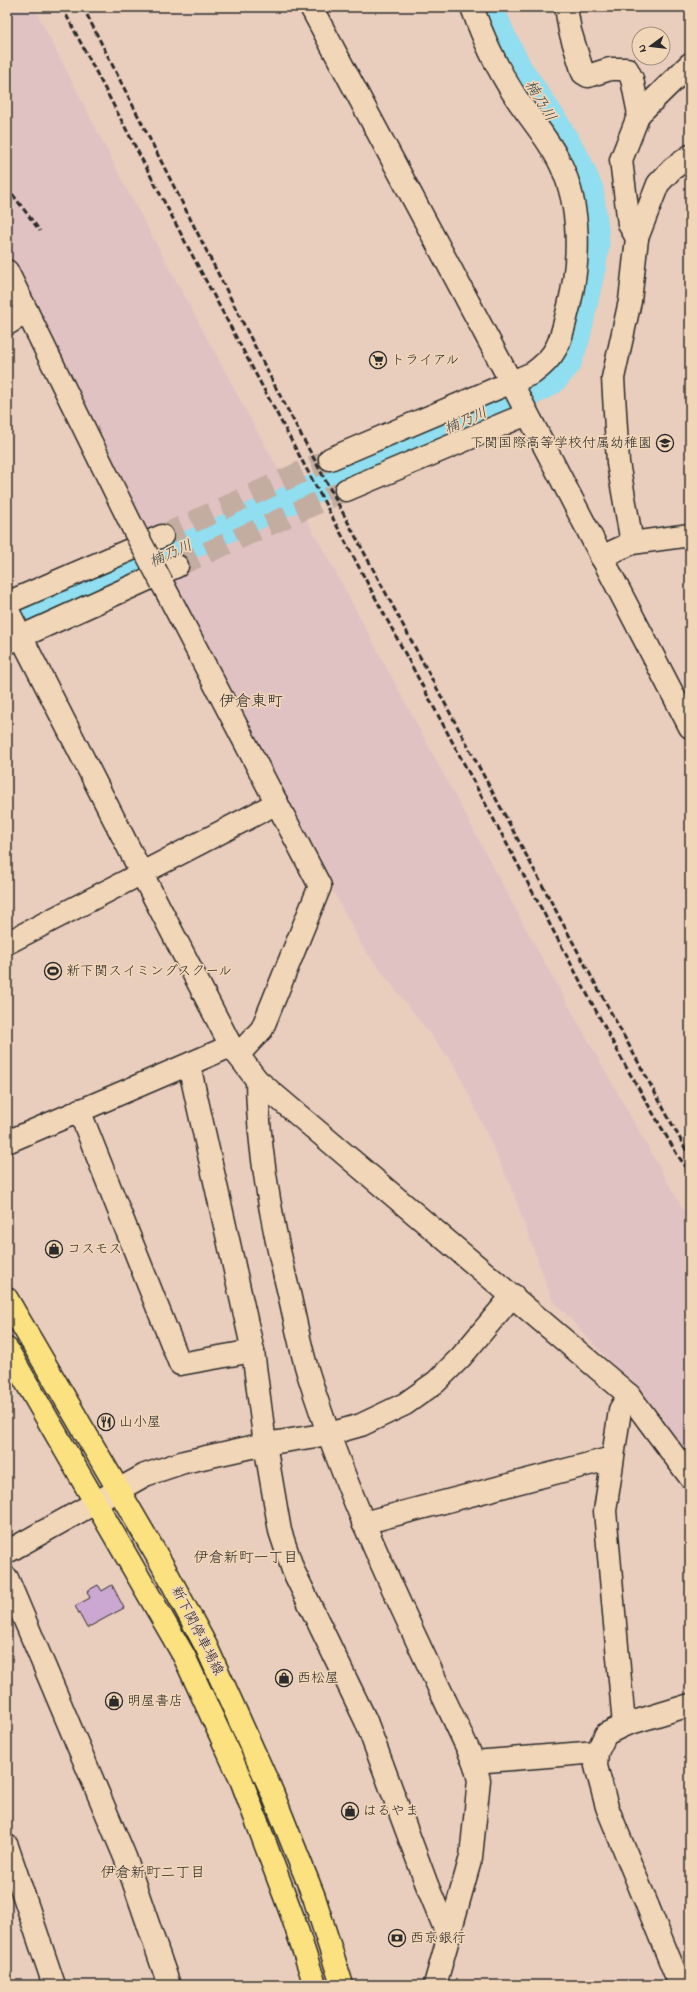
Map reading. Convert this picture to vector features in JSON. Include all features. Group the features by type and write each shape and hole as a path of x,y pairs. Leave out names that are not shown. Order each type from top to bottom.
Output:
{"main road":[{"name":"新下関停車場線","path":"7,1299 119,1489 206,1646 272,1792 314,1897 342,1985"},
{"name":"新下関停車場線","path":"7,1349 97,1502 184,1656 242,1782 269,1852 315,1985"}],"street":[{"path":"311,7 511,382 690,727"},
{"path":"330,459 533,373 547,363 559,346 576,270 576,229 573,200 561,165 541,132 502,75 485,44 472,7"},
{"path":"566,7 570,31 583,72 588,76 610,68 627,69 632,79 639,114"},
{"path":"637,238 629,224 621,160 639,114 690,64"},
{"path":"632,543 618,463 613,378 630,301 637,238 658,184 672,169 690,156"},
{"path":"7,271 133,528 278,803 320,886 262,1029 235,1050 189,1065 79,1110 7,1142"},
{"path":"7,324 27,312"},
{"path":"346,490 527,414"},
{"path":"601,557 632,543 690,535"},
{"path":"11,622 162,536"},
{"path":"11,622 177,566"},
{"path":"11,622 235,1050 257,1080 357,1167 513,1295 629,1395 690,1477"},
{"path":"7,943 278,803"},
{"path":"189,1065 253,1351 265,1444 280,1531 293,1570 366,1721 427,1885 448,1936"},
{"path":"257,1080 258,1121 272,1221 308,1374 363,1524 474,1762 479,1780 471,1857 435,1985"},
{"path":"79,1110 180,1364 253,1351"},
{"path":"7,1552 145,1475 184,1462 265,1444 329,1434 361,1425 405,1404 436,1382 461,1357 513,1295"},
{"path":"624,1725 605,1511 620,1410 629,1395"},
{"path":"363,1524 612,1458"},
{"path":"7,1578 125,1857 169,1985"},
{"path":"680,1985 607,1807 596,1766 597,1752 606,1734 624,1725 690,1705"},
{"path":"474,1762 597,1752"},
{"path":"7,1846 54,1985"}],"shaded area":[{"path":"7,7 34,7 124,184 251,420 337,575 539,953 690,1222 690,1460 656,1410 552,1299 510,1184 456,1067 364,949 220,677 63,368 7,254"}],"building":[{"path":"98,1585 102,1591 112,1585 124,1608 87,1628 75,1606 90,1598 87,1591"}],"waterway":[{"name":"楠乃川","path":"7,627 530,392 552,380 567,363 576,336 595,246 589,190 576,160 551,118 518,69 502,38 489,7"}],"tunnel":[{"path":"162,536 330,459"},
{"path":"177,566 346,490"}],"railway":[{"path":"62,7 190,251 625,1065 678,1156 690,1172"},
{"path":"83,7 276,388 584,963 690,1157"},
{"path":"7,187 40,231"}],"place":[{"name":"トライアル","path":"378,360"},
{"name":"下関国際高等学校付属幼稚園","path":"665,443"},
{"name":"新下関スイミングスクール","path":"53,971"},
{"name":"コスモス","path":"54,1249"},
{"name":"山小屋","path":"106,1422"},
{"name":"西松屋","path":"284,1678"},
{"name":"明屋書店","path":"114,1701"},
{"name":"はるやま","path":"350,1811"},
{"name":"西京銀行","path":"397,1938"}],"district":[{"name":"伊倉東町","path":"251,702"},
{"name":"伊倉新町一丁目","path":"246,1558"},
{"name":"伊倉新町二丁目","path":"153,1873"}]}
